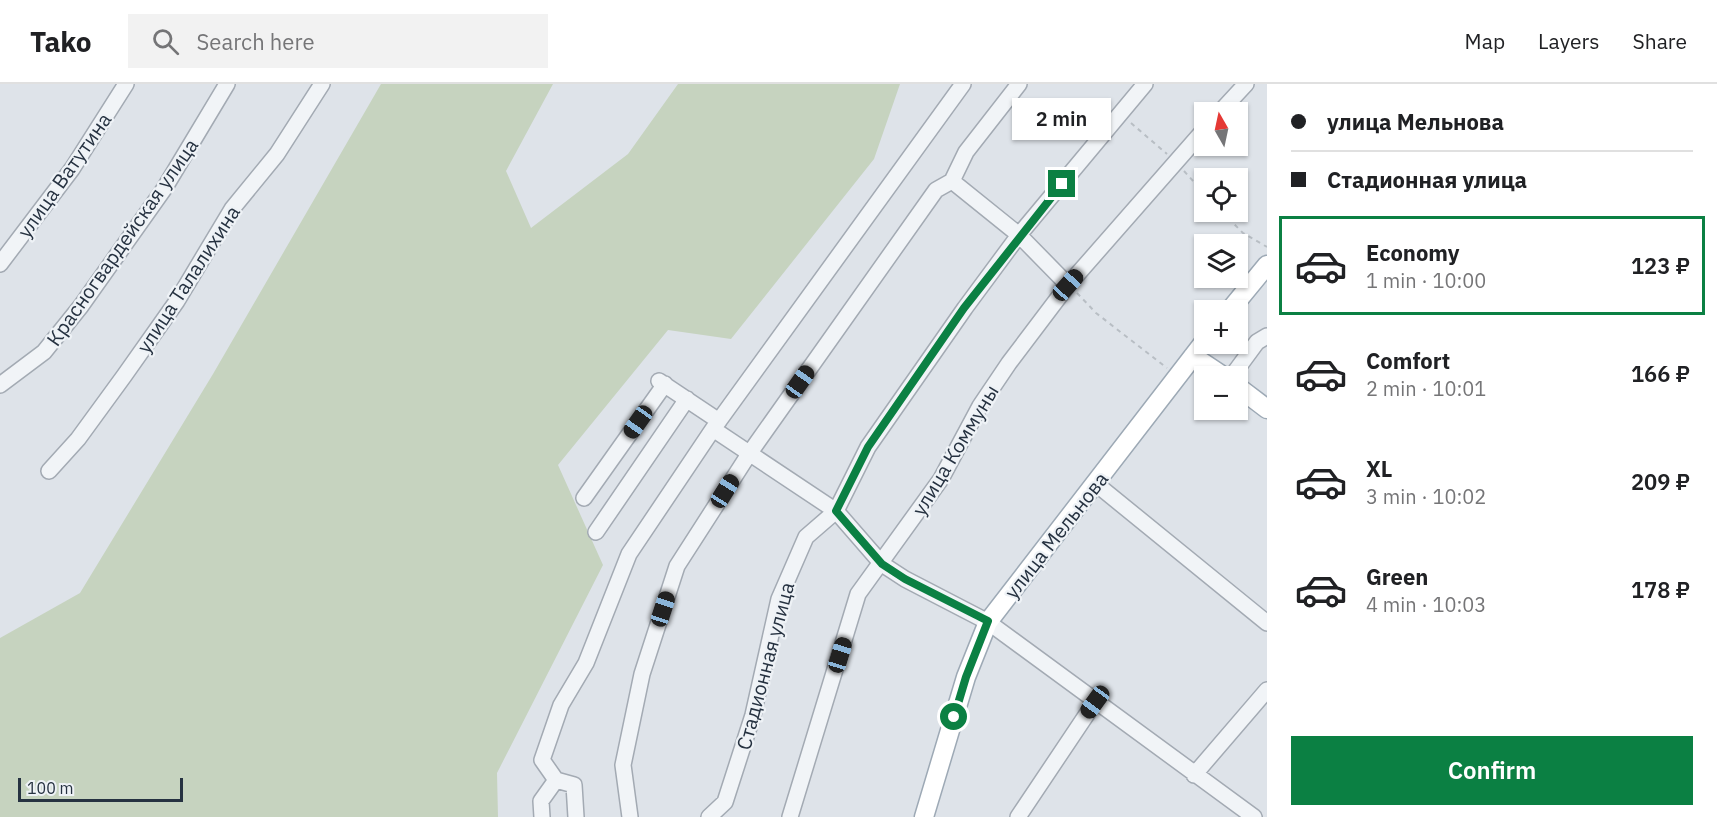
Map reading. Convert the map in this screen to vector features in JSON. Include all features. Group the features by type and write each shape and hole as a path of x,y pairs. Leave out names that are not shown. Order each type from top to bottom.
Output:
{"main road":[{"path":"1238,300 1267,265"},
{"path":"1193,356 1208,366"},
{"name":"улица Мельнова","path":"924,817 966,677 988,621 1193,356"},
{"path":"1248,395 1267,410"}],"street":[{"name":"улица Ватутина","path":"0,264 72,169 126,84"},
{"name":"Красногвардейская улица","path":"0,385 44,352 81,306 164,189 228,84"},
{"name":"улица Талалихина","path":"49,471 78,440 131,367 177,301 232,209 277,154 322,84"},
{"path":"576,817 574,785 556,780 542,760 561,705 586,663 629,554 716,425 963,84"},
{"path":"630,817 623,765 642,674 677,566 749,454 936,190 952,181 966,152 1019,84"},
{"name":"Стадионная улица","path":"709,817 725,802 753,715 779,599 806,537 836,511 868,447 964,308 1019,235 1145,84"},
{"path":"1229,102 1246,84"},
{"name":"улица Коммуны","path":"790,817 858,594 882,564 941,479 980,406 1068,285 1124,225 1194,141"},
{"path":"952,181 1019,235 1068,285"},
{"path":"1239,366 1257,342 1267,336"},
{"path":"584,498 662,383 687,399 749,454 836,511 882,564 905,579 988,621 1254,817"},
{"path":"596,532 687,399"},
{"path":"1095,483 1267,623"},
{"path":"1194,775 1267,690"},
{"path":"1018,817 1095,702"},
{"path":"542,817 541,801 556,780"}],"path":[{"path":"1119,116 1141,129 1194,182"},
{"path":"1232,222 1243,233 1267,247"},
{"path":"1068,285 1096,313 1177,376"}],"green space":[{"path":"381,84 553,84 506,171 531,228 628,154 678,84 900,84 874,159 731,339 668,330 558,465 603,565 497,773 498,817 0,817 0,638 80,593 213,374"}],"route":[{"path":"954,717 966,677 988,621 905,579 882,564 836,511 868,447 964,308 1019,235 1062,184"}]}
